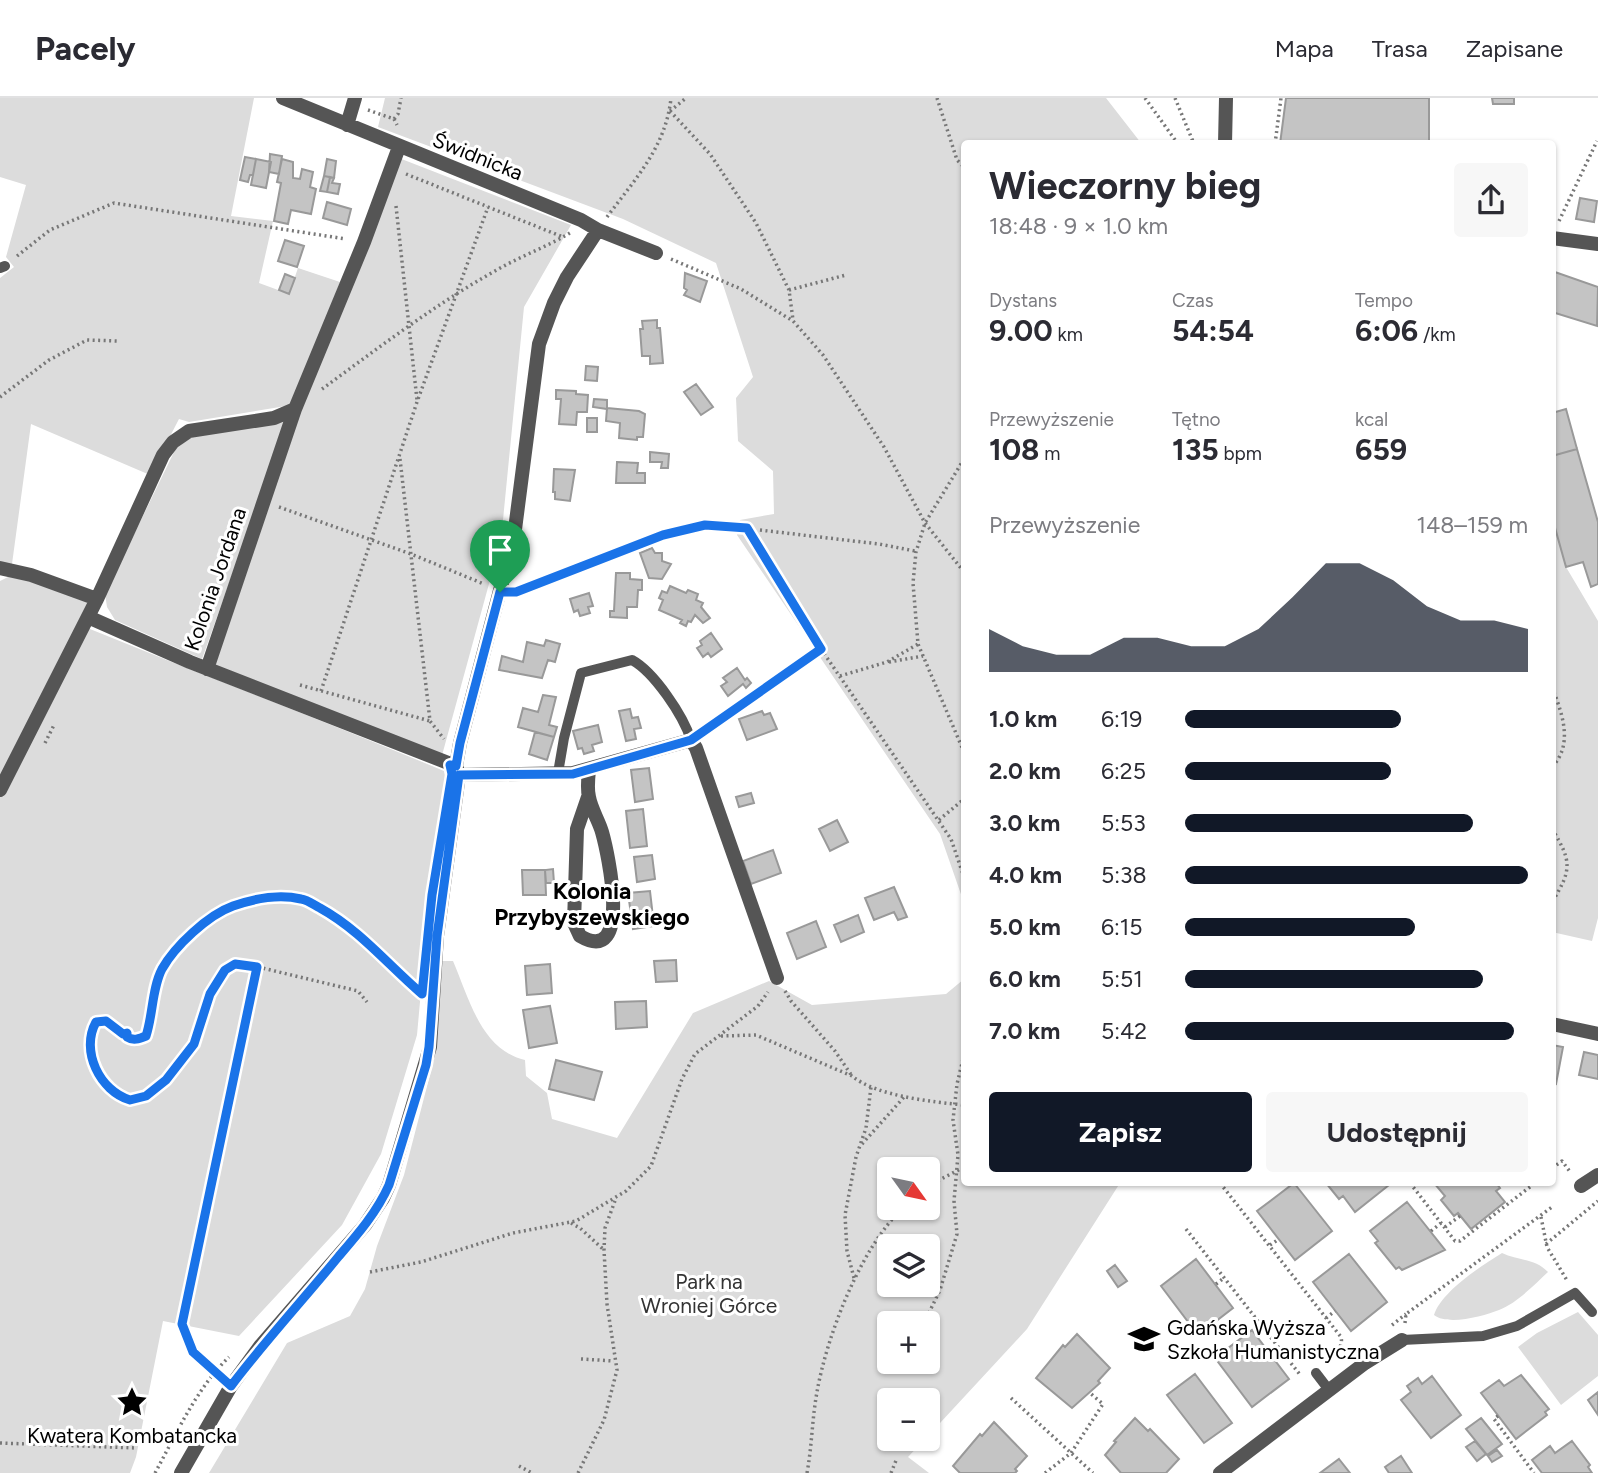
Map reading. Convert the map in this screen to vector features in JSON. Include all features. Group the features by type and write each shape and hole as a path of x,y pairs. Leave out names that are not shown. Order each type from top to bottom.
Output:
{"street":[{"name":"Świdnicka","path":"283,98 656,253"},
{"path":"347,125 355,98"},
{"path":"1225,140 1226,98"},
{"name":"Kolonia Jordana","path":"399,147 364,242 295,409 207,669 458,771"},
{"path":"181,1473 231,1386 261,1345 365,1225 389,1185 426,1065 437,936 460,743 514,537 539,344 567,277 598,230"},
{"path":"1556,239 1598,244"},
{"path":"0,790 97,599 163,455 173,442 189,431 274,418 295,409"},
{"path":"0,568 31,575 97,599"},
{"path":"88,617 207,669"},
{"path":"458,771 558,774 589,770 691,740 777,978"},
{"path":"588,797 602,832 611,876 613,909 612,929 601,940 594,942 580,936 574,923 577,828 588,797 589,770"},
{"path":"1556,1025 1598,1034"},
{"path":"1577,1181 1598,1175"},
{"path":"1220,1473 1365,1363 1402,1340"}],"lane":[{"path":"500,592 516,592 663,535 705,525 747,528"},
{"path":"558,774 564,738 581,673 619,663 632,660 644,667 663,691 688,730 691,740"},
{"path":"1402,1340 1483,1336 1517,1326 1575,1293 1592,1312"},
{"path":"1316,1373 1329,1390"}],"path":[{"path":"394,119 398,114 401,98"},
{"path":"598,230 659,145 670,111 671,98"},
{"path":"670,111 686,98"},
{"path":"937,98 957,160 961,164"},
{"path":"1145,98 1175,140"},
{"path":"1175,98 1192,140"},
{"path":"1276,140 1281,98"},
{"path":"670,111 710,153 756,223 789,290 793,321"},
{"path":"1598,140 1598,147"},
{"path":"1556,223 1560,221 1598,140"},
{"path":"392,168 563,237"},
{"path":"396,201 417,402"},
{"path":"2,267 50,230 114,203 364,242"},
{"path":"430,721 321,691 417,402 488,207"},
{"path":"295,409 458,294 501,268 572,232"},
{"path":"656,253 741,289 793,321 823,355 884,447 925,523 961,568"},
{"path":"789,290 846,275"},
{"path":"0,397 49,360 87,340 117,341"},
{"path":"400,457 430,721 450,745"},
{"path":"961,464 925,523 916,552 914,583 918,644 961,745"},
{"path":"264,501 411,554 500,592"},
{"path":"747,528 879,544 916,552"},
{"path":"747,528 821,649 951,839 961,868"},
{"path":"887,662 918,644"},
{"path":"691,740 821,649"},
{"path":"840,676 887,662 923,656"},
{"path":"1556,698 1566,737 1560,759 1556,763"},
{"path":"939,821 961,802"},
{"path":"1556,836 1564,849 1568,872 1556,896"},
{"path":"367,1002 358,991 235,964 225,970 210,994 194,1044 166,1080 146,1096 124,1098 106,1088 95,1069 92,1057 91,1033 96,1022 106,1021 125,1036 138,1040 146,1036 152,1017 156,984 163,967 191,933 225,909 261,899 303,899 339,919 378,951 422,994 423,980"},
{"path":"231,1386 193,1352 182,1324 257,967"},
{"path":"370,1272 421,1262 513,1233 576,1221 626,1191 651,1166 682,1079 695,1054 758,1006 777,978 791,1001 860,1084 905,1096 961,1105"},
{"path":"719,1036 756,1035 852,1076"},
{"path":"930,1311 940,1290 957,1234 954,1201 959,1170 953,1136 954,1104 961,1070"},
{"path":"855,1280 847,1251 845,1215 866,1128 871,1087"},
{"path":"860,1146 905,1096"},
{"path":"1556,1165 1562,1161 1577,1181"},
{"path":"940,1180 959,1170"},
{"path":"1222,1186 1341,1337 1343,1342 1340,1348 1322,1362"},
{"path":"1412,1186 1455,1241 1460,1241 1531,1186"},
{"path":"578,1473 604,1420 617,1370 607,1304 604,1250 605,1228 617,1196"},
{"path":"1546,1244 1598,1201"},
{"path":"1402,1340 1406,1314 1552,1207"},
{"path":"1431,1231 1460,1216"},
{"path":"1541,1217 1546,1244 1575,1293"},
{"path":"808,1472 817,1393 831,1334 855,1280 890,1220"},
{"path":"570,1222 604,1250"},
{"path":"1186,1229 1305,1381"},
{"path":"1270,1245 1279,1239"},
{"path":"1216,1284 1224,1278"},
{"path":"1326,1318 1335,1311"},
{"path":"155,1473 214,1371 237,1349"},
{"path":"1273,1357 1282,1351"},
{"path":"581,1359 614,1361"},
{"path":"1045,1473 1071,1453 1103,1404 1090,1393"},
{"path":"1011,1398 1093,1473"},
{"path":"1498,1416 1494,1419 1534,1473"},
{"path":"0,1443 137,1448"},
{"path":"891,1473 897,1458"},
{"path":"519,1466 532,1473"}],"green space":[{"path":"0,98 254,98 231,216 273,221 259,283 289,294 298,268 340,282 292,405 189,422 179,419 150,475 31,424 12,564 0,563 0,278 14,267 6,257 26,185 0,177"},
{"path":"385,98 1106,98 1139,140 961,140 961,894 940,834 737,535 740,520 774,514 773,471 738,441 736,398 753,377 716,263 623,219 378,127"},
{"path":"399,158 571,225 524,307 501,540 441,759 211,665 297,420"},
{"path":"288,418 202,659 115,620 107,607 105,594 175,450 191,436"},
{"path":"1556,531 1566,567 1598,621 1598,918 1592,941 1556,933"},
{"path":"10,576 88,602 85,627 444,771 447,785 430,892 417,1035 381,1154 342,1225 239,1336 163,1321 136,1457 130,1473 0,1473 0,581"},
{"name":"Park na Wroniej Górce","path":"442,961 453,961 478,1021 497,1046 525,1060 526,1076 547,1093 552,1119 617,1138 693,1013 769,981 812,1005 946,994 961,982 961,1186 1118,1186 1027,1329 940,1423 940,1388 877,1388 877,1451 914,1451 908,1457 929,1473 209,1473 287,1343 350,1316 365,1289 377,1246 404,1175 432,1067"},
{"path":"1502,1253 1538,1264 1548,1272 1519,1298 1499,1310 1457,1320 1434,1315 1453,1289"},
{"path":"1578,1312 1598,1335 1598,1376 1561,1405 1518,1347 1537,1333"}],"building":[{"path":"1286,98 1429,98 1429,140 1281,140"},
{"path":"1492,98 1514,98 1514,104 1493,104"},
{"path":"270,154 282,156 279,174 269,172"},
{"path":"245,157 256,159 253,175 250,175 248,182 240,180"},
{"path":"256,159 271,162 266,188 251,185"},
{"path":"282,159 293,162 293,178 300,179 302,169 313,172 310,187 316,189 311,214 291,210 288,224 274,221"},
{"path":"327,159 336,161 334,178 324,176"},
{"path":"324,176 330,177 327,192 320,191"},
{"path":"330,177 334,178 332,183 340,184 338,194 327,192"},
{"path":"1580,198 1597,201 1594,222 1576,219"},
{"path":"327,202 351,209 347,225 323,218"},
{"path":"285,240 304,246 297,267 278,261"},
{"path":"1556,272 1598,287 1597,326 1556,313"},
{"path":"685,273 707,281 700,302 684,295 687,290 684,288"},
{"path":"285,274 295,278 289,294 279,290"},
{"path":"657,320 663,363 650,364 650,356 642,356 640,329 643,329 642,321"},
{"path":"586,366 598,367 597,381 585,380"},
{"path":"696,384 713,407 701,415 684,392"},
{"path":"556,390 588,395 587,412 577,412 576,425 559,424 561,399 556,399"},
{"path":"594,399 607,400 607,409 593,407"},
{"path":"607,408 645,414 643,437 637,437 637,440 619,438 620,423 606,421"},
{"path":"1566,409 1577,449 1556,455 1556,412"},
{"path":"587,418 597,418 597,432 587,432"},
{"path":"1577,449 1598,522 1598,584 1591,587 1583,562 1566,567 1556,531 1556,455"},
{"path":"650,452 669,454 668,468 661,468 662,462 650,462"},
{"path":"617,462 638,463 637,473 645,473 645,483 616,483"},
{"path":"554,469 575,470 570,501 555,499"},
{"path":"652,548 655,553 662,553 662,561 671,564 662,579 649,578 640,553"},
{"path":"616,573 630,573 630,579 642,580 642,590 638,590 637,607 627,607 627,618 610,617 610,611 614,611"},
{"path":"670,586 686,593 688,590 698,594 696,600 703,603 701,607 710,618 703,623 695,615 686,626 680,623 682,620 659,610 663,600 659,598 662,591 667,593"},
{"path":"589,593 593,606 588,607 590,613 580,616 578,610 574,612 570,599"},
{"path":"711,633 722,649 711,657 708,653 703,657 697,648 702,645 700,641"},
{"path":"546,640 560,644 555,662 548,660 542,678 499,670 502,656 523,662 527,642 544,646"},
{"path":"737,668 745,680 747,678 751,683 746,688 743,684 728,696 721,686 727,682 723,678"},
{"path":"543,695 556,697 549,725 557,727 554,737 518,727 523,708 538,712"},
{"path":"630,709 632,718 638,717 641,728 634,729 636,739 626,741 619,711"},
{"path":"762,711 764,715 770,713 777,729 747,740 739,719"},
{"path":"598,725 602,742 592,745 594,751 584,754 582,748 578,749 573,731"},
{"path":"535,732 554,737 547,760 529,754"},
{"path":"649,768 653,799 635,802 631,770"},
{"path":"751,793 754,803 739,807 736,797"},
{"path":"643,809 647,846 630,848 626,811"},
{"path":"837,820 848,842 830,851 819,829"},
{"path":"773,850 781,873 751,884 743,861"},
{"path":"652,855 655,879 637,882 634,857"},
{"path":"553,869 554,883 546,883 545,870"},
{"path":"522,870 545,870 546,895 523,895"},
{"path":"894,887 907,917 898,920 894,912 874,920 865,898"},
{"path":"650,891 654,926 633,929 628,893"},
{"path":"858,915 864,932 841,942 834,925"},
{"path":"816,921 826,947 797,959 787,933"},
{"path":"676,960 677,981 656,982 654,961"},
{"path":"550,964 552,993 527,995 525,966"},
{"path":"646,1001 647,1027 616,1029 615,1002"},
{"path":"550,1006 557,1043 529,1048 523,1010"},
{"path":"1556,1046 1563,1047 1556,1084"},
{"path":"1584,1052 1598,1055 1598,1079 1579,1075"},
{"path":"556,1060 602,1072 594,1100 549,1089"},
{"path":"1290,1186 1296,1186 1332,1231 1295,1260 1257,1211"},
{"path":"1328,1186 1388,1186 1355,1212 1343,1196 1339,1199"},
{"path":"1437,1186 1498,1186 1500,1188 1496,1191 1505,1202 1471,1229 1458,1213 1454,1216 1441,1200 1445,1196"},
{"path":"1407,1202 1445,1250 1402,1270 1399,1267 1396,1269 1375,1243 1378,1241 1370,1231"},
{"path":"1349,1254 1387,1302 1351,1331 1313,1282"},
{"path":"1196,1259 1233,1308 1198,1335 1161,1286"},
{"path":"1115,1265 1127,1281 1118,1287 1107,1271"},
{"path":"1252,1330 1289,1379 1252,1407 1215,1358"},
{"path":"1077,1334 1110,1368 1098,1381 1100,1383 1072,1408 1036,1378 1063,1345 1065,1347"},
{"path":"1195,1374 1232,1423 1204,1443 1167,1395"},
{"path":"1521,1375 1549,1409 1545,1412 1547,1415 1516,1439 1481,1393 1499,1380 1504,1386"},
{"path":"1432,1376 1461,1415 1431,1438 1401,1400 1411,1392 1407,1386 1418,1378 1422,1384"},
{"path":"1598,1392 1598,1415 1588,1400"},
{"path":"1135,1418 1148,1431 1150,1429 1179,1459 1166,1473 1121,1473 1105,1455"},
{"path":"1481,1418 1502,1444 1487,1455 1466,1429"},
{"path":"994,1422 1027,1456 1015,1469 1017,1471 960,1473 953,1466"},
{"path":"1475,1441 1486,1454 1477,1461 1466,1447"},
{"path":"1572,1441 1590,1465 1588,1467 1592,1473 1542,1473 1532,1460 1550,1446 1555,1453"},
{"path":"1497,1450 1502,1456 1492,1462 1488,1456"},
{"path":"1401,1456 1412,1473 1389,1473 1385,1467"},
{"path":"1339,1459 1350,1473 1320,1473"}],"place":[{"name":"Gdańska Wyższa Szkoła Humanistyczna","path":"1144,1339"},
{"name":"Kwatera Kombatancka","path":"132,1402"}],"district":[{"name":"Kolonia Przybyszewskiego","path":"592,904"}],"route":[{"path":"705,525 747,528 821,649 691,740 573,774 459,775 437,936 426,1065 389,1185 365,1225 261,1345 231,1386 193,1352 182,1324 257,967 235,964 225,970 210,994 194,1044 166,1080 146,1096 130,1100 106,1088 95,1069 92,1057 93,1027 96,1022 106,1021 123,1034 127,1033 130,1039 138,1040 146,1036 152,1017 156,984 163,967 191,933 225,909 261,899 303,899 339,919 378,951 422,994 432,895 452,774 450,765 456,766 500,592 516,592 663,535 705,525"}]}
